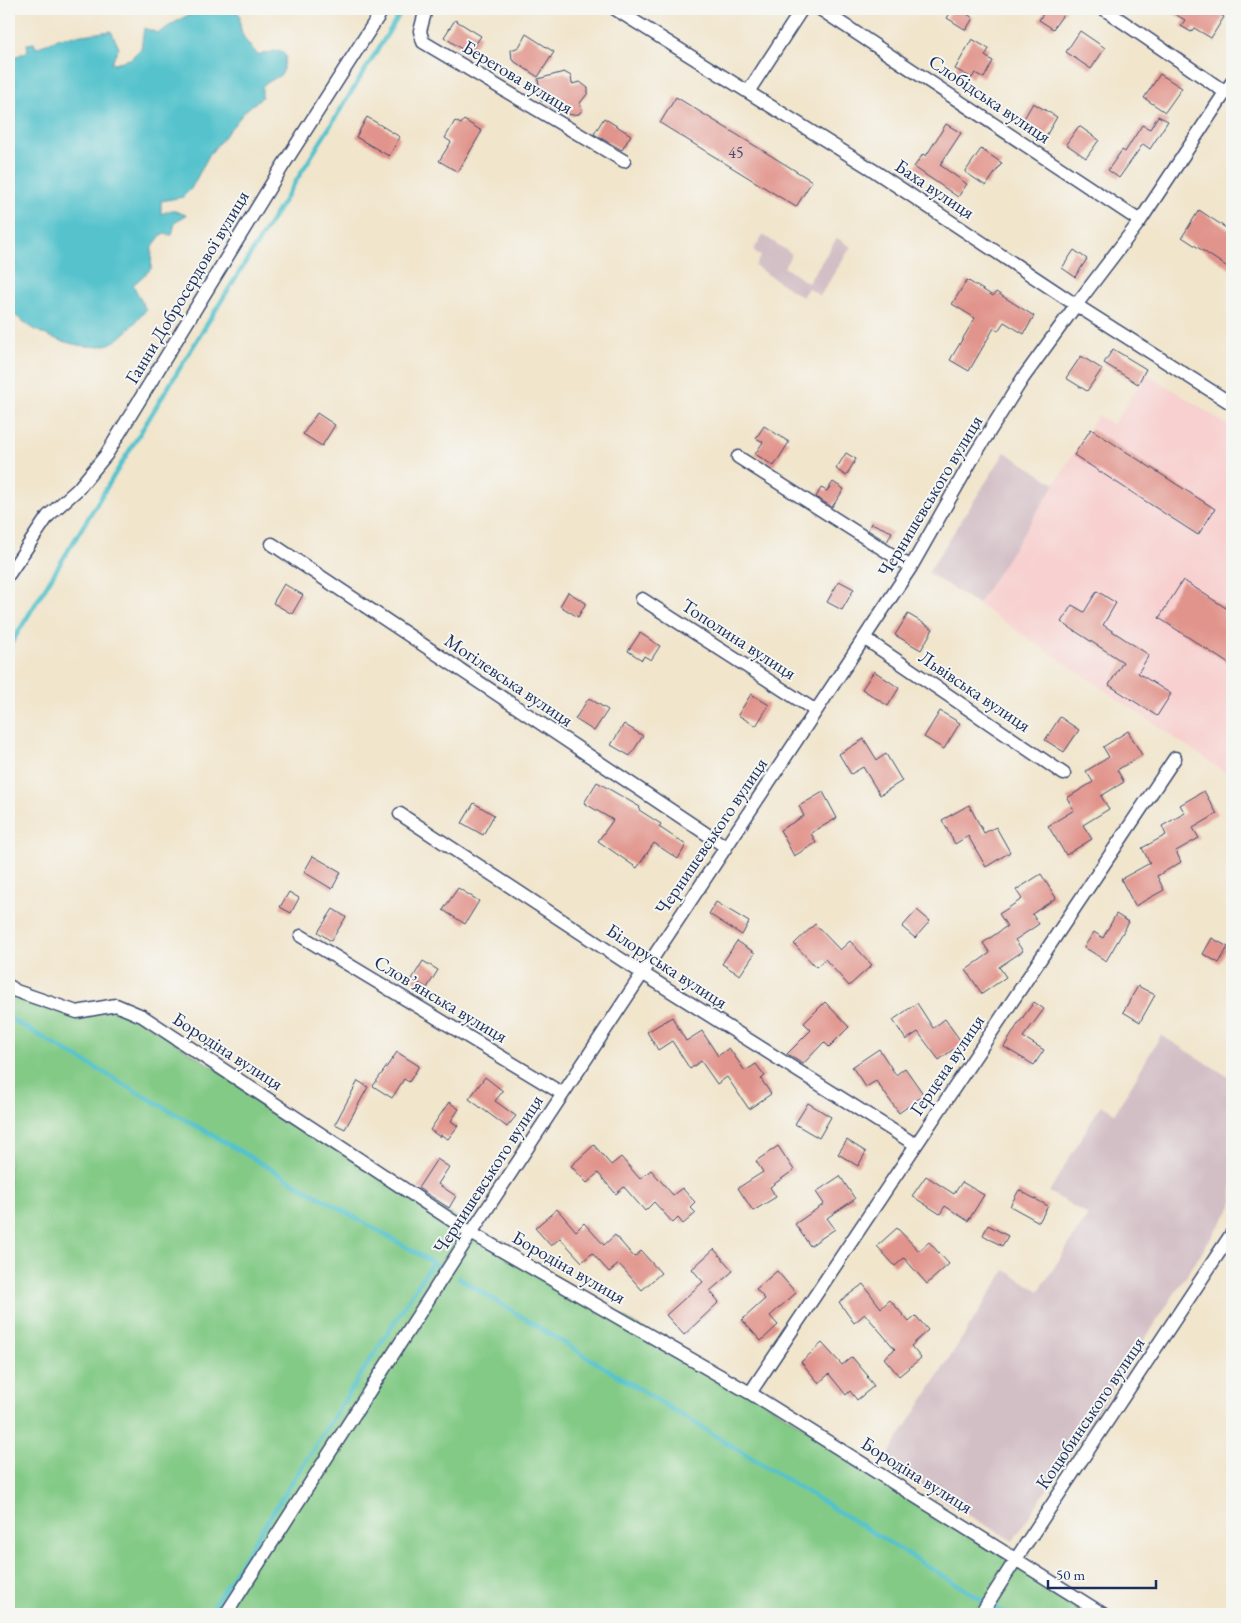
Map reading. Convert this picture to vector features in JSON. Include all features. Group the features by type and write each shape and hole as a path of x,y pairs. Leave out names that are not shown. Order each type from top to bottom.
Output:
{"street":[{"name":"Ганни Добросердової вулиця","path":"9,574 48,516 78,489 106,455 282,168 383,9"},
{"name":"Берегова вулиця","path":"426,9 420,32 423,42 624,161"},
{"name":"Баха вулиця","path":"615,9 873,170 1076,305 1232,404"},
{"path":"748,92 802,9"},
{"name":"Слобідська вулиця","path":"820,9 1140,221"},
{"path":"1104,9 1229,87"},
{"name":"Чернишевського вулиця","path":"226,1614 471,1233 912,567 974,456 1024,378 1076,305 1140,221 1229,87"},
{"path":"738,457 912,567"},
{"name":"Могілевська вулиця","path":"272,544 726,847"},
{"name":"Тополина вулиця","path":"642,599 816,711"},
{"name":"Львівська вулиця","path":"864,638 1064,774"},
{"name":"Герцена вулиця","path":"750,1393 1175,758"},
{"name":"Білоруська вулиця","path":"400,814 642,974 916,1145"},
{"name":"Слов’янська вулиця","path":"301,936 563,1094"},
{"name":"Бородіна вулиця","path":"9,986 16,991 77,1012 116,1005 142,1016 471,1233 750,1393 1103,1614"},
{"name":"Коцюбинського вулиця","path":"981,1614 1232,1232"}],"shaded area":[{"path":"763,235 792,254 784,267 808,283 837,238 851,247 820,296 808,288 802,297 755,266 761,256 753,251"},
{"path":"1146,373 1232,428 1232,777 978,604 1098,415 1113,425"},
{"path":"1005,452 1055,484 978,604 928,573"},
{"path":"1161,1035 1232,1079 1232,1206 1013,1541 882,1465 1005,1270 1039,1291 1088,1215 1049,1192 1101,1105 1115,1113"}],"green space":[{"path":"9,985 77,1011 116,1005 321,1136 750,1393 1103,1614 9,1614"}],"water":[{"path":"206,9 235,9 240,15 244,37 258,55 279,50 286,56 282,74 262,86 262,97 246,110 209,155 191,189 183,197 161,201 161,214 172,210 186,215 175,223 172,235 162,234 152,247 151,269 133,285 146,310 129,329 114,342 100,346 69,343 39,332 9,311 9,57 15,57 28,51 27,44 34,43 36,48 60,38 111,31 119,48 111,64 130,59 141,49 144,28 158,33 184,17"}],"building":[{"path":"953,9 960,9 973,18 966,30 947,18"},
{"path":"1046,9 1067,9 1053,29 1039,20"},
{"path":"1166,9 1211,9 1224,17 1211,38 1194,28 1191,32 1181,26 1185,20"},
{"path":"455,20 481,36 469,54 444,37"},
{"path":"1080,31 1105,48 1091,69 1066,52"},
{"path":"526,34 554,52 538,77 512,60 511,50 519,47"},
{"path":"972,39 989,49 985,56 993,61 984,78 975,73 972,78 955,69"},
{"path":"564,72 571,76 572,84 580,82 588,88 588,93 580,103 582,110 579,114 567,114 566,108 560,109 559,105 550,106 549,100 541,101 538,79"},
{"path":"1160,74 1182,88 1165,112 1144,98"},
{"path":"676,97 812,181 796,207 660,123"},
{"path":"1033,103 1057,117 1046,136 1022,122"},
{"path":"1158,116 1168,121 1150,149 1143,144 1119,178 1108,170 1122,150 1125,152 1142,125 1150,129"},
{"path":"367,117 400,137 389,156 356,137"},
{"path":"604,118 631,135 622,150 594,134"},
{"path":"464,120 482,131 458,172 439,161 451,142 445,138 455,121 461,124"},
{"path":"946,124 961,133 940,165 967,184 958,197 914,167 923,154 926,156"},
{"path":"1079,126 1099,140 1086,158 1066,144"},
{"path":"981,149 1002,163 986,186 965,172"},
{"path":"1199,210 1232,232 1232,270 1182,237"},
{"path":"1074,250 1087,259 1075,277 1062,268"},
{"path":"967,280 993,296 996,292 1034,316 1024,334 1004,322 998,331 994,328 969,371 950,360 975,318 952,304"},
{"path":"1113,349 1146,369 1138,384 1104,363"},
{"path":"1081,356 1102,369 1087,391 1066,378"},
{"path":"317,413 335,425 322,446 303,434"},
{"path":"764,426 789,442 774,466 755,454 763,442 756,438"},
{"path":"1091,429 1215,509 1198,535 1074,455"},
{"path":"846,453 856,459 846,476 836,469"},
{"path":"833,482 844,489 832,507 816,497 821,488 827,491"},
{"path":"871,523 892,532 887,542 868,530"},
{"path":"1183,580 1232,612 1232,666 1159,618"},
{"path":"839,581 854,589 842,610 827,602"},
{"path":"284,584 303,595 292,614 273,603"},
{"path":"1097,591 1116,603 1103,625 1149,655 1138,673 1171,694 1157,716 1109,685 1123,662 1061,622 1072,605 1084,612"},
{"path":"568,592 586,603 578,617 560,606"},
{"path":"908,614 933,629 921,650 895,635"},
{"path":"640,633 660,646 651,660 644,656 642,660 628,651"},
{"path":"874,671 899,688 888,706 862,689"},
{"path":"751,694 769,705 756,726 738,715"},
{"path":"589,698 608,710 594,731 575,719"},
{"path":"940,711 960,723 944,749 924,737"},
{"path":"1060,717 1079,730 1064,752 1045,740"},
{"path":"624,724 643,736 630,756 611,745"},
{"path":"1128,731 1142,755 1117,770 1124,782 1101,796 1109,809 1083,825 1092,839 1066,855 1048,826 1074,810 1067,798 1093,782 1086,771 1109,757 1103,747"},
{"path":"864,739 877,760 886,754 902,781 880,795 863,767 851,774 839,754"},
{"path":"597,782 640,807 639,810 661,824 659,827 686,845 678,859 654,843 637,868 598,841 613,820 584,803"},
{"path":"1204,791 1217,814 1193,828 1199,838 1176,851 1181,862 1157,876 1164,890 1135,906 1121,879 1150,863 1142,848 1166,835 1162,826 1185,813 1180,805"},
{"path":"823,792 837,818 811,833 816,843 794,856 780,830 804,816 799,806"},
{"path":"474,803 494,815 483,835 462,823"},
{"path":"969,805 984,833 996,827 1010,852 986,867 968,836 955,844 942,820"},
{"path":"313,856 341,872 332,889 304,872"},
{"path":"1041,874 1056,898 1032,914 1039,924 1015,940 1023,951 999,967 1006,977 982,994 966,970 990,953 983,943 1007,926 999,914 1022,899 1016,890"},
{"path":"458,888 479,901 465,924 443,910"},
{"path":"289,892 299,898 291,913 280,907"},
{"path":"716,902 749,922 742,935 709,914"},
{"path":"333,909 346,917 331,941 318,932"},
{"path":"917,910 930,921 915,938 902,927"},
{"path":"1116,914 1129,922 1106,961 1084,947 1094,932 1103,938"},
{"path":"815,924 840,950 850,941 872,965 849,986 825,959 816,967 794,944"},
{"path":"1212,938 1228,947 1219,963 1203,954"},
{"path":"737,941 755,953 740,975 722,964"},
{"path":"423,961 438,970 427,988 412,979"},
{"path":"1138,986 1155,995 1140,1022 1123,1012"},
{"path":"825,1002 849,1027 829,1047 824,1042 803,1064 787,1054 811,1030 804,1023"},
{"path":"1034,1002 1044,1009 1023,1037 1044,1050 1034,1065 1004,1047"},
{"path":"917,1003 933,1028 945,1019 962,1043 939,1060 918,1032 906,1040 893,1020"},
{"path":"672,1017 686,1041 702,1031 718,1056 729,1048 745,1071 756,1064 765,1076 761,1079 771,1094 749,1109 727,1077 717,1084 701,1061 690,1069 672,1041 658,1050 647,1032"},
{"path":"879,1049 896,1075 905,1068 924,1095 899,1113 876,1081 866,1087 852,1067"},
{"path":"397,1052 419,1066 409,1082 404,1079 392,1098 373,1086"},
{"path":"485,1077 503,1091 495,1101 516,1116 507,1127 469,1099"},
{"path":"358,1081 368,1087 345,1129 335,1124"},
{"path":"449,1102 459,1109 451,1121 458,1126 448,1139 441,1135 440,1137 430,1130"},
{"path":"808,1103 831,1117 819,1138 795,1124"},
{"path":"847,1140 866,1152 858,1166 838,1154"},
{"path":"594,1145 611,1165 621,1157 640,1179 651,1170 673,1195 682,1188 695,1202 690,1207 696,1213 683,1224 678,1218 673,1223 654,1202 645,1211 624,1187 616,1194 598,1173 587,1183 571,1166"},
{"path":"778,1146 794,1170 770,1187 776,1197 753,1211 738,1188 763,1172 756,1161"},
{"path":"437,1159 449,1167 438,1184 456,1196 449,1208 418,1188"},
{"path":"840,1176 855,1199 827,1218 835,1229 810,1246 795,1224 824,1204 816,1192"},
{"path":"926,1176 954,1194 962,1182 984,1195 968,1221 945,1206 940,1214 912,1196"},
{"path":"1019,1190 1048,1206 1039,1222 1010,1206"},
{"path":"557,1209 576,1231 584,1223 604,1245 615,1235 634,1257 641,1251 661,1273 642,1290 619,1264 609,1272 592,1253 582,1262 560,1238 551,1246 535,1228"},
{"path":"988,1225 1008,1236 1002,1246 983,1235"},
{"path":"897,1228 919,1251 929,1242 949,1264 927,1284 904,1258 895,1266 877,1246"},
{"path":"714,1249 733,1271 710,1291 719,1302 684,1335 666,1315 703,1282 692,1269"},
{"path":"777,1271 796,1293 770,1316 778,1325 761,1341 742,1320 765,1299 756,1289"},
{"path":"863,1284 881,1308 890,1300 909,1322 916,1316 928,1330 911,1346 921,1358 899,1376 884,1358 895,1349 865,1314 854,1323 839,1302"},
{"path":"822,1343 842,1365 852,1357 874,1386 857,1400 850,1391 846,1395 829,1374 819,1383 801,1362"}],"waterway":[{"path":"9,647 403,9"},
{"path":"9,1018 441,1267"},
{"path":"208,1614 432,1263"},
{"path":"459,1278 984,1601"},
{"path":"994,1607 1006,1614"}]}
